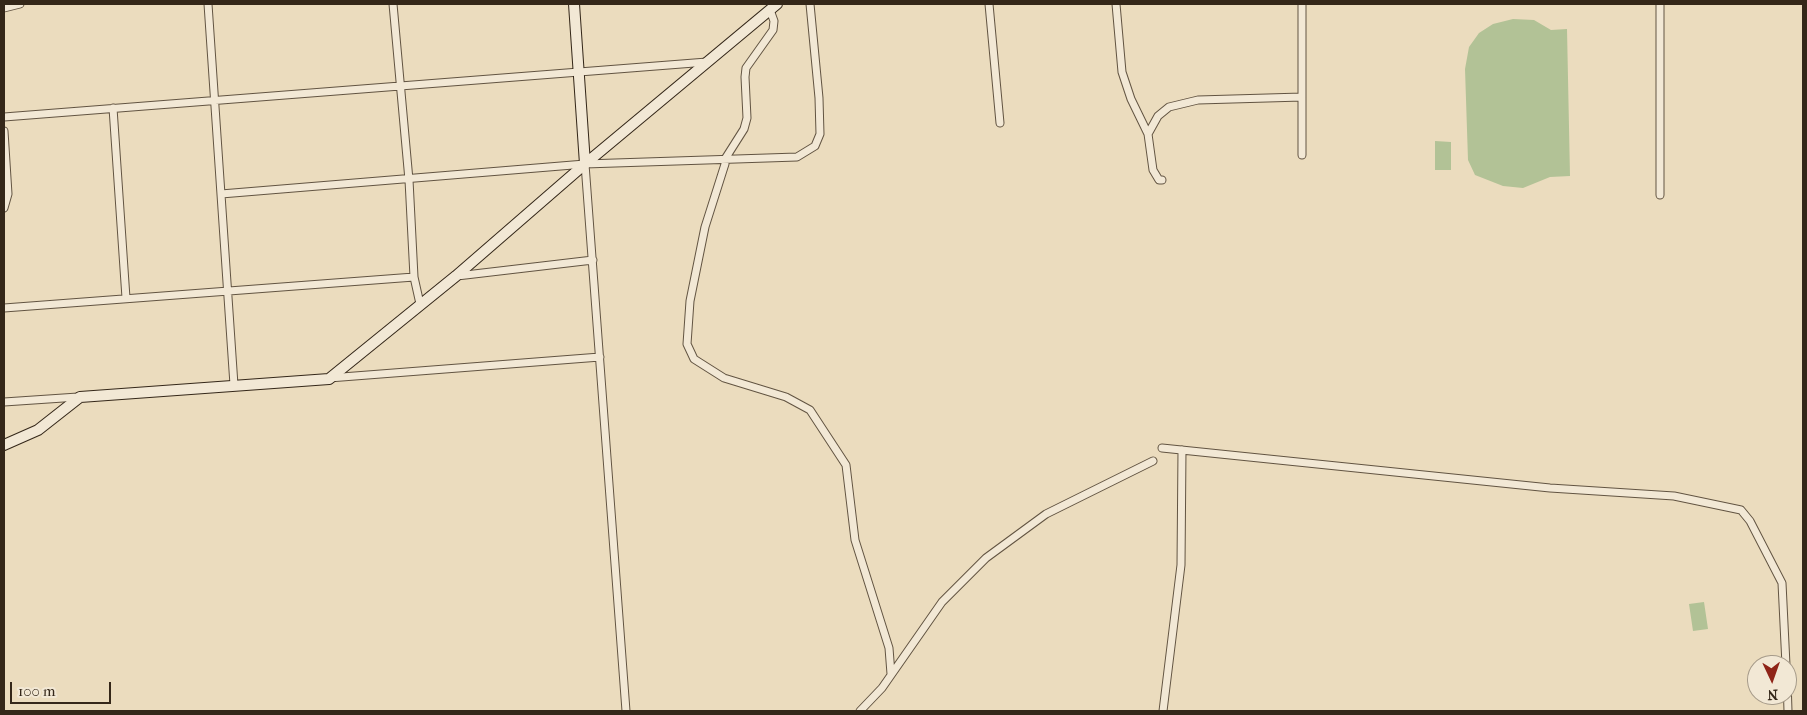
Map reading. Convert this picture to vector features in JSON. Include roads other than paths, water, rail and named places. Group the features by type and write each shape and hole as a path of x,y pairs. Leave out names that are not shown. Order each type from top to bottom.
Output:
{"main road":[{"path":"574,4 585,164"},
{"path":"4,445 38,430 80,397 329,378 456,276 585,164 773,7"}],"street":[{"path":"4,8 20,4"},
{"path":"208,4 234,385"},
{"path":"393,4 409,180 414,276 420,304"},
{"path":"221,194 585,164 797,157 815,146 820,134 819,98 810,4"},
{"path":"988,4 1000,123"},
{"path":"1116,4 1122,72 1131,98 1148,134 1153,170 1159,180 1162,180"},
{"path":"1302,4 1302,155"},
{"path":"1660,4 1660,195"},
{"path":"773,7 773,30 746,68 744,77 747,118 744,130 725,159 704,227 690,301 687,344 694,359 724,378 786,397 810,410 846,465 855,540 889,648 891,674"},
{"path":"4,117 214,99 708,62"},
{"path":"1148,134 1158,116 1169,107 1198,100 1302,97"},
{"path":"113,108 126,298"},
{"path":"4,131 8,194 4,208"},
{"path":"585,164 626,711"},
{"path":"456,276 593,260"},
{"path":"4,308 414,276"},
{"path":"329,378 600,357"},
{"path":"4,402 80,397"},
{"path":"1162,448 1550,488 1674,496 1741,510 1750,521 1782,583 1786,655"},
{"path":"1163,711 1181,565 1182,450"},
{"path":"860,711 882,688 942,602 986,558 1046,514 1153,461"}]}
